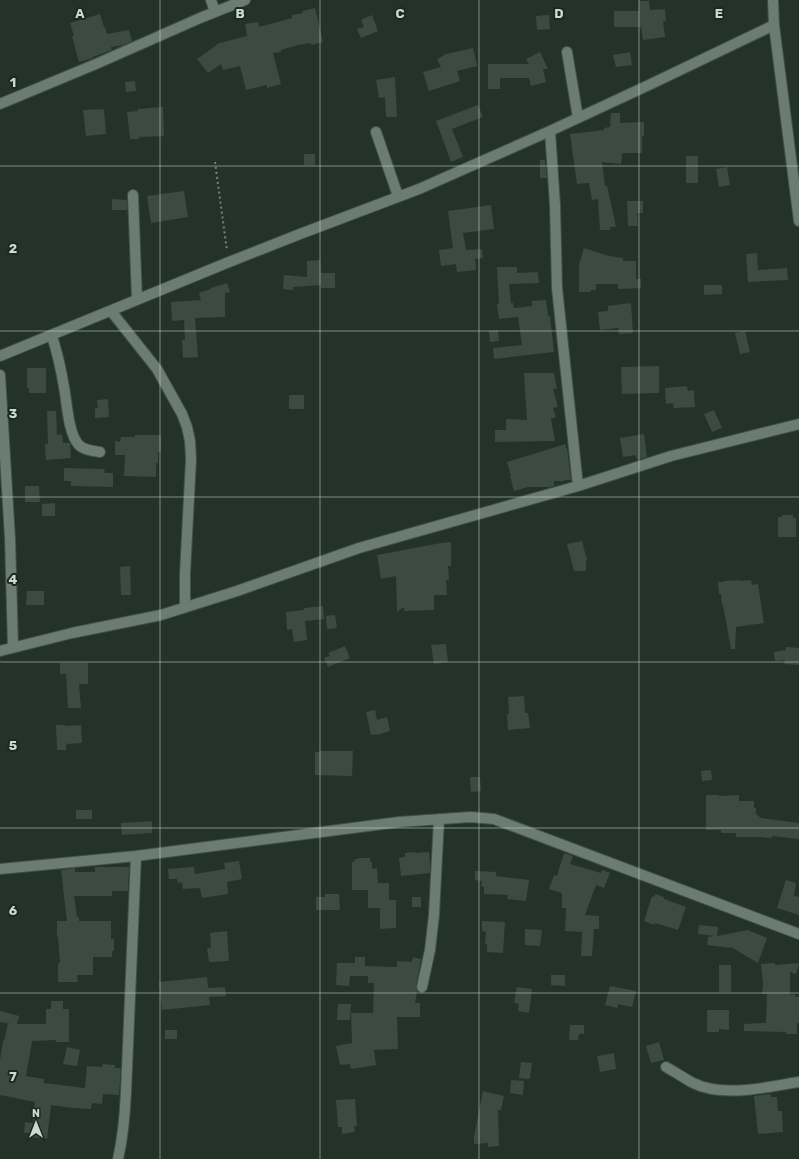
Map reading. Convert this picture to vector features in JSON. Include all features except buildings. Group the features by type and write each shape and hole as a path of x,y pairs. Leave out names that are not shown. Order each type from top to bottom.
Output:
{"street":[{"path":"211,0 215,12"},
{"path":"0,104 245,0"},
{"path":"773,0 774,25 799,221"},
{"path":"0,356 52,336 137,299 229,262 419,189 550,131 774,25"},
{"path":"567,52 578,118"},
{"path":"550,131 555,205 556,288 578,486"},
{"path":"376,132 398,196"},
{"path":"132,195 137,299"},
{"path":"111,311 157,369 182,414 187,427 190,441 191,459 185,574 185,607"},
{"path":"52,336 59,358 74,437 78,445 85,449 100,452"},
{"path":"0,375 10,538 13,647"},
{"path":"0,651 72,633 161,615 237,591 359,548 578,486 671,456 799,424"},
{"path":"0,869 136,856 399,822 470,817 494,819 799,934"},
{"path":"422,986 430,950 434,915 439,819"},
{"path":"118,1159 121,1148 126,1092 136,856"},
{"path":"666,1067 693,1083 709,1089 732,1091 799,1082"}],"path":[{"path":"215,162 229,262"}]}
